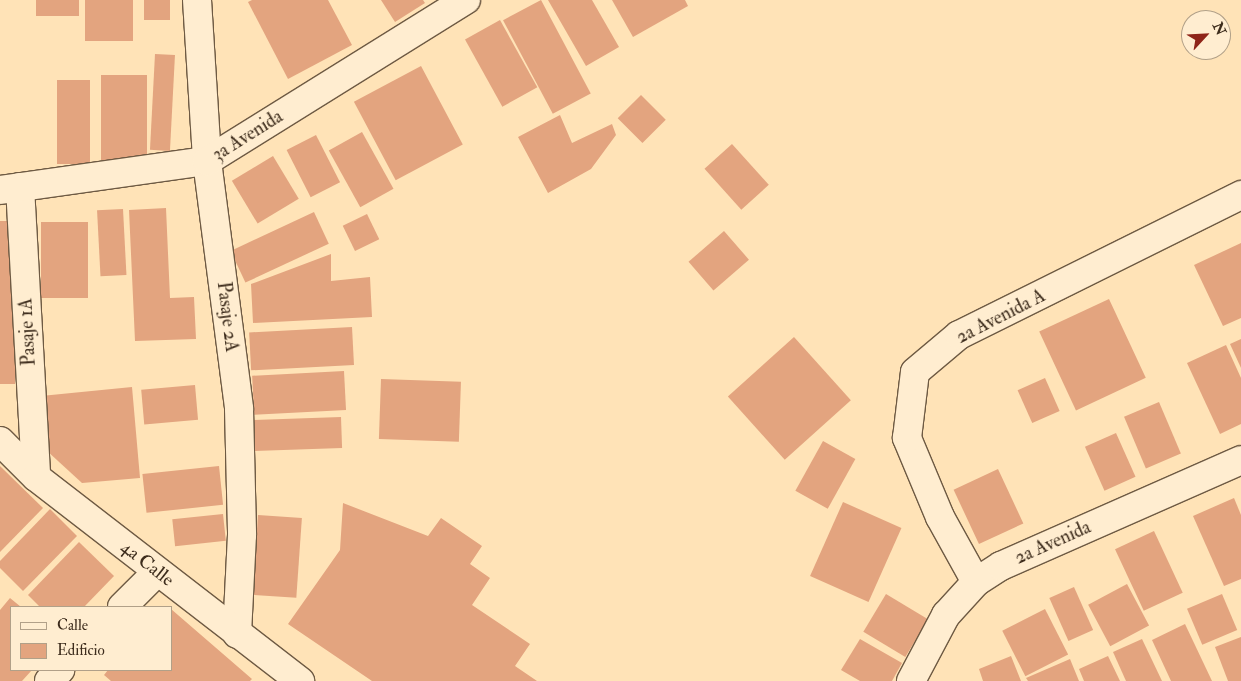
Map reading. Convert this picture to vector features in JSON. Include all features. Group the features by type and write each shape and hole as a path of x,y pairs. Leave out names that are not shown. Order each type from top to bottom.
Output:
{"street":[{"name":"Pasaje 2A","path":"197,0 207,161 239,410 242,535 237,634"},
{"name":"3a Avenida","path":"10,188 207,161 466,0"},
{"name":"Pasaje 1A","path":"10,188 36,476"},
{"name":"2a Avenida A","path":"976,582 940,517 907,438 915,372 959,335 1241,195"},
{"name":"4a Calle","path":"0,441 36,476 157,572 300,681"},
{"name":"2a Avenida","path":"911,681 946,615 976,582 1001,566 1241,460"},
{"path":"123,606 157,572"},
{"path":"49,681 59,671"}],"building":[{"path":"36,0 79,0 79,16 36,16"},
{"path":"85,0 133,0 133,41 85,41"},
{"path":"144,0 170,0 170,20 144,20"},
{"path":"252,0 328,0 352,45 288,79 248,2"},
{"path":"381,0 423,0 425,3 395,22"},
{"path":"541,0 591,94 553,114 503,20"},
{"path":"548,0 592,0 619,47 586,66"},
{"path":"612,0 685,0 688,6 633,37"},
{"path":"500,20 537,87 502,107 465,39"},
{"path":"155,54 175,55 170,151 150,150"},
{"path":"421,66 463,145 396,180 354,102"},
{"path":"101,75 147,75 147,160 101,160"},
{"path":"57,80 90,80 90,164 57,164"},
{"path":"641,95 666,120 642,143 618,118"},
{"path":"560,115 572,143 612,124 616,135 591,169 548,193 518,137"},
{"path":"362,132 394,189 360,207 329,150"},
{"path":"316,135 340,182 311,197 287,150"},
{"path":"732,144 769,185 741,210 705,169"},
{"path":"273,156 299,199 258,224 232,181"},
{"path":"166,208 170,298 194,297 196,339 135,341 129,210"},
{"path":"123,209 126,275 100,276 97,210"},
{"path":"314,212 329,244 245,283 231,251"},
{"path":"367,214 379,239 355,251 343,226"},
{"path":"0,221 15,221 15,384 0,384"},
{"path":"41,222 88,222 88,298 41,298"},
{"path":"724,231 749,260 713,291 689,262"},
{"path":"1241,243 1241,318 1223,326 1194,265"},
{"path":"331,254 331,281 370,277 372,317 253,323 251,284"},
{"path":"1109,299 1146,378 1076,410 1039,332"},
{"path":"352,327 354,365 251,370 249,332"},
{"path":"794,337 851,400 785,460 728,397"},
{"path":"1241,339 1241,368 1230,344"},
{"path":"1226,345 1241,378 1241,424 1220,434 1187,363"},
{"path":"344,371 346,410 254,415 252,376"},
{"path":"1045,378 1060,411 1032,423 1018,390"},
{"path":"381,379 461,382 459,442 379,439"},
{"path":"195,385 198,420 144,425 141,390"},
{"path":"132,387 140,478 82,483 46,450 41,396"},
{"path":"1159,402 1181,454 1146,468 1124,417"},
{"path":"341,417 342,448 252,451 251,420"},
{"path":"1116,433 1136,477 1104,491 1085,447"},
{"path":"823,441 855,459 828,509 795,491"},
{"path":"0,466 43,508 0,552"},
{"path":"219,466 223,505 146,513 142,474"},
{"path":"998,469 1023,523 979,544 954,490"},
{"path":"1234,498 1241,515 1241,579 1224,586 1193,516"},
{"path":"843,502 901,528 869,602 810,576"},
{"path":"343,503 428,536 441,518 482,546 470,564 490,578 472,605 530,644 515,666 537,681 372,681 288,624 340,550"},
{"path":"50,509 77,536 23,591 0,568 0,561"},
{"path":"223,514 226,541 175,546 172,519"},
{"path":"258,515 302,518 296,598 252,595"},
{"path":"1154,531 1183,593 1144,611 1115,549"},
{"path":"79,542 114,576 85,606 39,606 28,595"},
{"path":"1127,584 1149,625 1110,646 1088,605"},
{"path":"1074,587 1093,630 1068,641 1049,598"},
{"path":"886,594 928,619 905,657 863,632"},
{"path":"1222,594 1237,630 1202,645 1187,609"},
{"path":"10,598 20,606 10,606 10,671 31,671 22,681 0,681 0,610"},
{"path":"1045,609 1068,654 1025,676 1002,631"},
{"path":"172,610 252,679 250,681 111,681 104,675 107,671 172,671"},
{"path":"1185,624 1212,681 1171,681 1152,640"},
{"path":"1241,637 1241,681 1228,681 1215,647"},
{"path":"860,639 902,663 892,681 860,681 841,670"},
{"path":"1142,639 1162,681 1126,681 1113,652"},
{"path":"1011,656 1021,681 983,681 979,669"},
{"path":"1108,656 1120,681 1084,681 1079,669"},
{"path":"1070,659 1079,681 1028,681 1026,678"}]}
